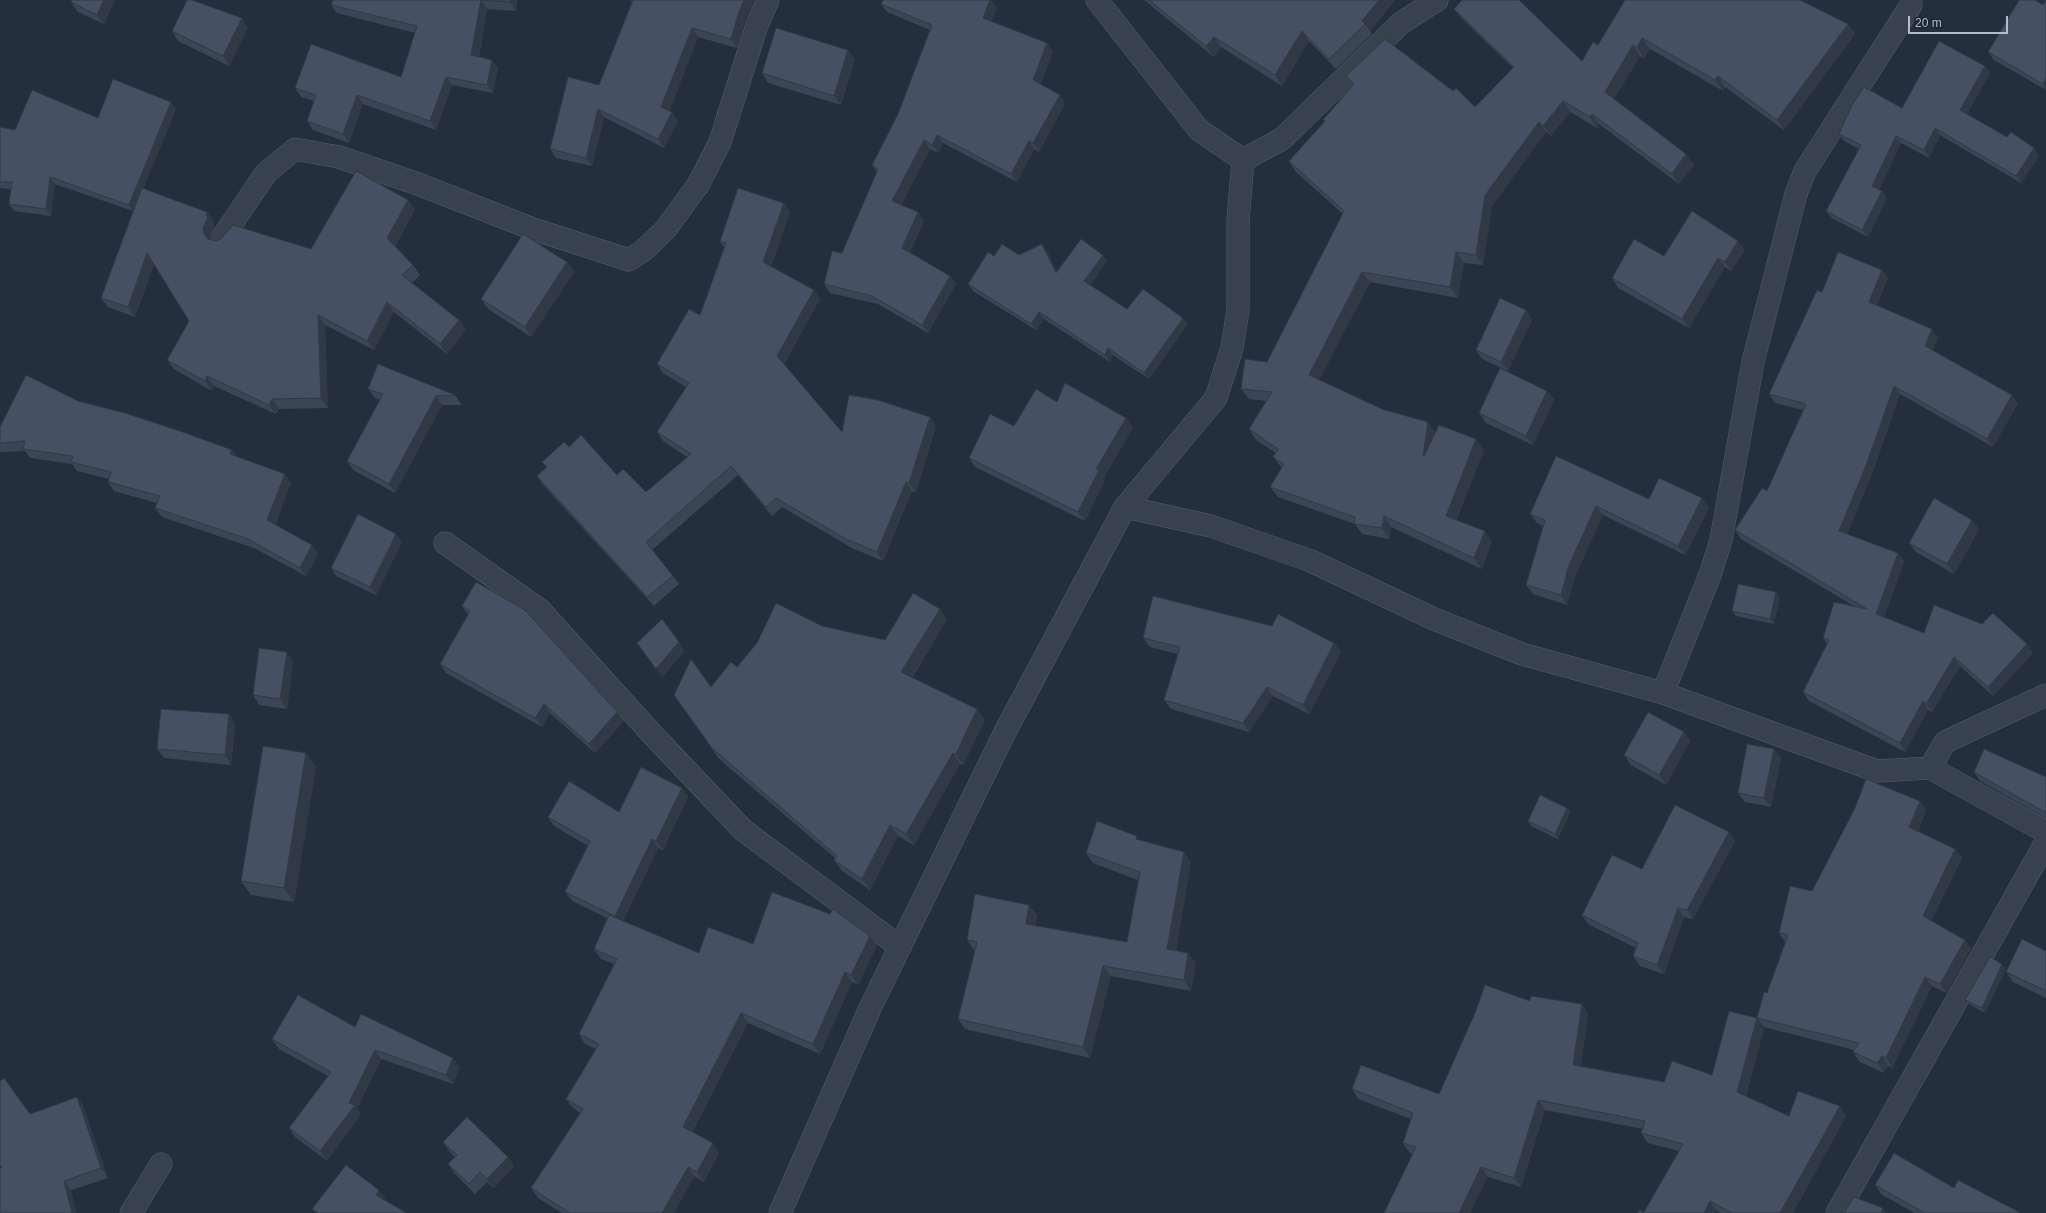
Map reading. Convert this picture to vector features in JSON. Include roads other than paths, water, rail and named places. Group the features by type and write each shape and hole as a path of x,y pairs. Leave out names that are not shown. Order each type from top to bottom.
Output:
{"street":[{"path":"222,238 266,173 295,149 339,157 418,184 533,229 629,260 644,250 665,230 698,185 720,142 757,25 768,0"},
{"path":"1096,0 1199,130 1243,160"},
{"path":"1243,160 1282,139 1401,23 1437,0"},
{"path":"1663,694 1710,575 1721,540 1753,362 1796,194 1805,171 1911,4"},
{"path":"780,1213 871,1006 1005,732 1125,507 1216,398 1232,348 1238,310 1238,221 1243,160"},
{"path":"1125,507 1210,526 1311,561 1434,619 1522,654 1663,694 1877,771 1930,768 2046,832"},
{"path":"445,542 540,610 652,734 743,830 900,947"},
{"path":"1930,768 1945,742 2046,695"},
{"path":"1837,1213 2046,842"},
{"path":"131,1213 161,1164"}]}
